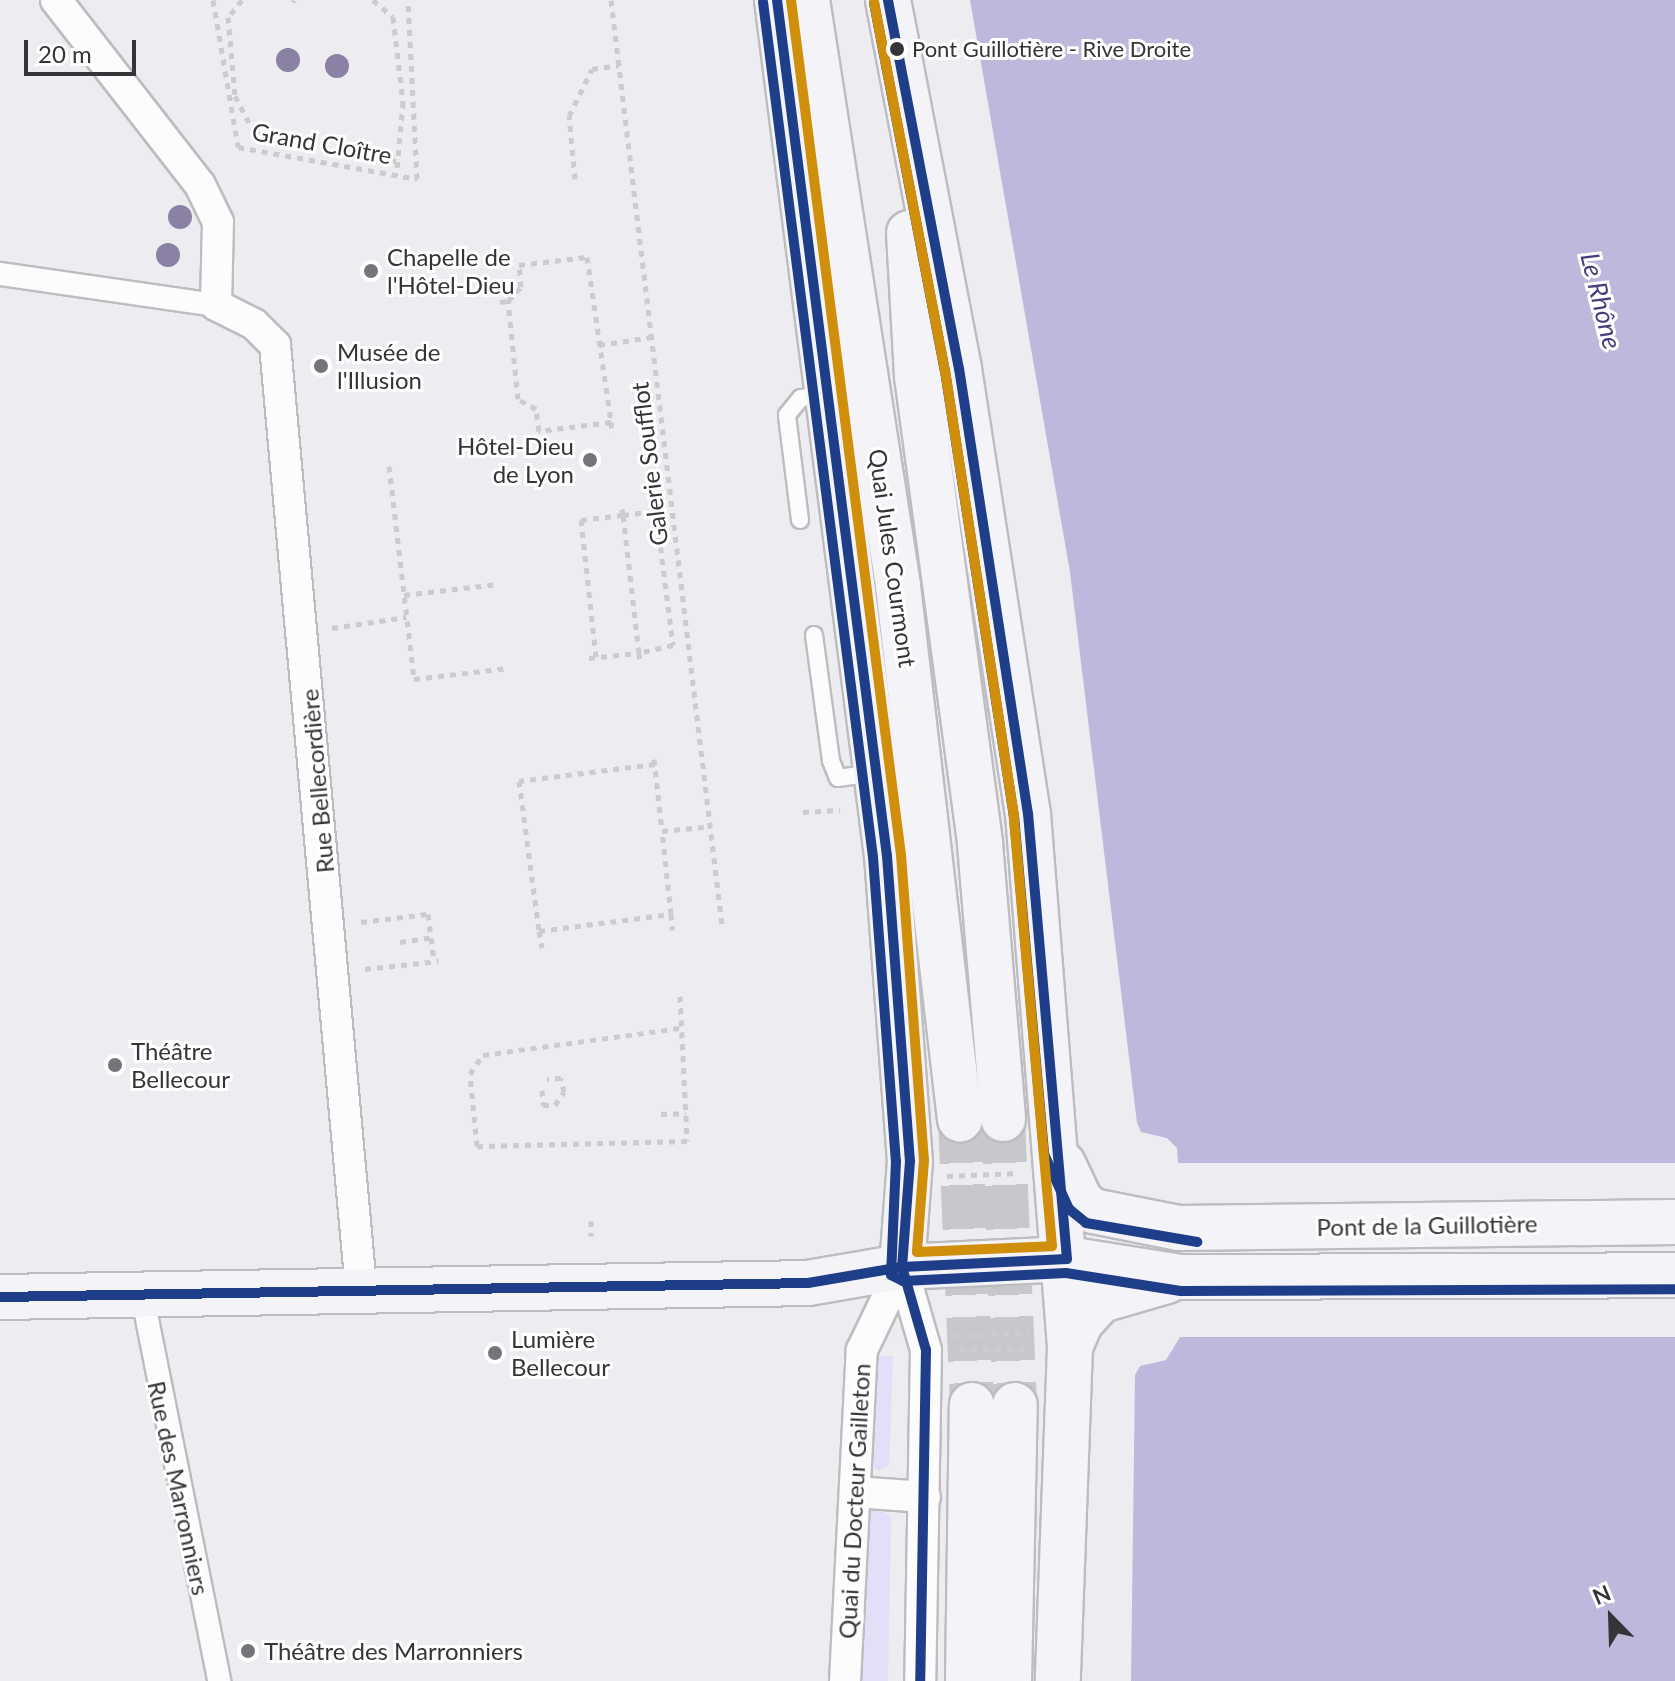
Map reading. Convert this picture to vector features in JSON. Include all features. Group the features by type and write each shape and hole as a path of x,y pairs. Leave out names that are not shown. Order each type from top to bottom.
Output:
{"main road":[{"name":"Quai Jules Courmont","path":"777,0 815,397 871,797 910,1161 902,1267"},
{"name":"Quai Jules Courmont","path":"807,0 898,586 960,1119"},
{"name":"Quai Jules Courmont","path":"888,0 959,369 1028,814 1046,1162 1067,1259"},
{"name":"Quai Jules Courmont","path":"900,59 917,376 980,844 1003,1119"},
{"name":"Pont de la Guillotière","path":"1046,1162 1081,1202 1093,1211 1179,1228 1675,1222"},
{"name":"Pont de la Guillotière","path":"1067,1259 1179,1228"},
{"name":"Pont de la Guillotière","path":"1067,1259 1181,1277 1675,1275"},
{"path":"0,1297 808,1283 902,1267 1067,1259 1048,1343 1058,1681"},
{"path":"1048,1343 1080,1323 1101,1300 1181,1277"},
{"path":"968,1681 972,1405"},
{"path":"1009,1681 1015,1405"}],"street":[{"path":"0,274 216,305 218,222 191,168 56,0"},
{"name":"Rue Bellecordière","path":"216,305 254,324 275,345 361,1289"},
{"path":"902,1267 926,1350 920,1681"},
{"name":"Quai du Docteur Gailleton","path":"845,1681 862,1350 902,1267"},
{"name":"Rue des Marronniers","path":"142,1294 219,1681"},
{"path":"855,1492 925,1497"}],"lane":[{"path":"800,520 787,415 815,397"},
{"path":"814,635 831,761 838,778 871,797"}],"path":[{"name":"Grand Cloître","path":"213,0 238,147 417,179 408,0"},
{"path":"242,0 228,17 235,96 251,134 298,146 396,161"},
{"path":"373,0 393,17 403,102 397,169"},
{"name":"Galerie Soufflot","path":"611,0 722,925"},
{"path":"575,179 569,116 592,69 619,65"},
{"path":"500,302 508,301 521,287 519,265 586,254 612,434"},
{"path":"508,301 518,399 536,409 539,431 611,422"},
{"path":"599,345 652,337"},
{"path":"389,466 414,679 508,668"},
{"path":"621,505 640,662"},
{"path":"656,511 673,645 639,653 593,657 581,520 656,511"},
{"path":"404,595 497,584"},
{"path":"328,628 406,617"},
{"path":"542,948 519,781 655,762 672,930"},
{"path":"803,812 826,811"},
{"path":"662,831 704,827"},
{"path":"330,924 428,914 436,961 360,970"},
{"path":"539,931 671,914"},
{"path":"400,942 430,938"},
{"path":"680,996 687,1141 477,1146 470,1074 483,1055 681,1028"},
{"path":"542,1090 543,1105 555,1105 564,1092 561,1078 547,1079"},
{"path":"661,1114 686,1113"},
{"path":"942,1176 1046,1162"},
{"path":"591,1221 591,1236"},
{"path":"943,1337 1048,1343"},
{"path":"949,1349 1048,1343"}],"shaded area":[{"path":"873,1356 893,1356 889,1466 879,1471 869,1465"},
{"path":"876,1506 891,1517 888,1681 855,1681 865,1517"}],"water":[{"name":"Le Rhône","path":"970,0 1675,0 1675,1681 1131,1681 1135,1375 1140,1366 1166,1360 1180,1337 1177,1148 1167,1138 1141,1132 1137,1123 1070,572"}],"pier":[{"path":"1178,1163 1675,1163 1675,1337 1178,1337"}],"tunnel":[{"path":"960,1119 972,1405"},
{"path":"1003,1119 1015,1405"}],"transit line":[{"path":"777,0 887,856 910,1161 902,1267 926,1350 920,1681"},
{"path":"791,0 901,855 924,1160 917,1252 1052,1246 1014,816 945,371 874,3"},
{"path":"0,1297 808,1283 902,1267 1067,1259 1028,814 959,369 888,0"},
{"path":"763,2 873,857 896,1161 891,1275 903,1281 1066,1273 1181,1291 1675,1289"},
{"path":"874,3 945,371 1014,816 1044,1154 1069,1209 1086,1223 1197,1242"}],"place":[{"name":"Pont Guillotière - Rive Droite","path":"897,49"},
{"name":"Chapelle de l'Hôtel-Dieu","path":"371,271"},
{"name":"Musée de l'Illusion","path":"321,366"},
{"name":"Hôtel-Dieu de Lyon","path":"590,460"},
{"name":"Théâtre Bellecour","path":"115,1065"},
{"name":"Lumière Bellecour","path":"495,1353"},
{"name":"Théâtre des Marronniers","path":"248,1651"}]}
